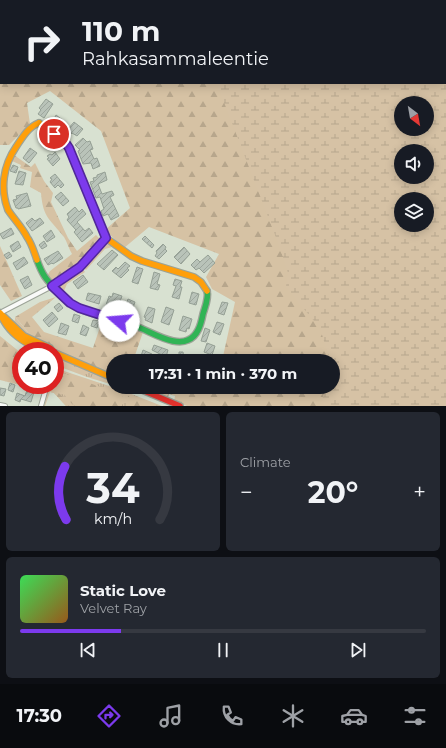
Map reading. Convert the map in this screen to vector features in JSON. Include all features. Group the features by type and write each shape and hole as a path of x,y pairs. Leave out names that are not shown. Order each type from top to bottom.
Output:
{"street":[{"path":"39,123 44,125 65,142 69,148 106,238 131,256 142,261 194,277 201,281 208,296 198,329 190,339 185,342 178,343 133,325 79,308 70,303 52,286 48,283 42,272 28,239 8,209 1,192 1,180 12,152 34,124 39,123"},
{"path":"0,313 52,286 80,267 106,238"},
{"path":"0,313 3,322 13,334 24,342"},
{"path":"0,313 24,336 37,342"},
{"path":"64,358 106,375"},
{"path":"41,406 44,394"},
{"path":"152,394 180,406"},
{"path":"0,405 5,406"}],"green space":[{"path":"0,84 446,84 446,406 187,406 174,401 175,396 169,394 340,394 340,354 224,354 235,302 212,289 206,277 219,254 149,227 124,248 105,230 130,208 101,131 50,91 27,103 30,124 9,145 0,145"},
{"path":"217,84 446,84 446,406 320,406 324,394 340,394 340,354 328,354 320,328 286,286 288,273 280,248"},
{"path":"14,155 31,167 35,163 44,181 53,193 51,202 68,238 77,251 96,235 101,240 81,263 53,282 51,282 47,276 50,271 72,254 64,237 45,213 41,193 30,187 32,172 20,168 21,165 12,161"},
{"path":"108,243 115,247 114,249 112,247 105,249 86,270 83,267 103,245"},
{"path":"0,246 22,296 11,301 0,285"},
{"path":"82,268 85,272 67,284 64,291 69,296 67,297 59,288 59,284"},
{"path":"56,297 32,317 44,332 93,348 103,318 143,332 135,354 106,354 106,372 64,354 64,342 42,342 27,331 15,317 40,302"},
{"path":"15,317 27,331 44,342 41,342 24,334 12,323 15,320"},
{"path":"0,336 12,346 12,383 0,380"},
{"path":"64,361 106,378 106,383 64,368"},
{"path":"64,371 106,385 106,394 132,394 162,406 66,406 55,394 64,394"},
{"path":"64,373 106,389 106,394 122,394 123,396 122,406 75,406 64,394"},
{"path":"47,394 49,394 45,406"},
{"path":"55,394 61,395 69,406 66,406"},
{"path":"158,394 169,394 168,398"},
{"path":"132,395 158,406 126,406 128,396"}],"building":[{"path":"46,99 53,104 44,118 38,114 41,110 39,108"},
{"path":"56,115 64,121 61,124 68,129 74,122 83,129 77,136 68,132 66,135 51,125"},
{"path":"83,138 87,142 90,141 93,149 90,150 94,159 97,158 100,166 93,169 91,163 83,164 78,151 80,150 75,145"},
{"path":"30,148 37,153 29,163 23,158"},
{"path":"55,152 60,159 53,166 47,159 49,158 47,156 50,154 52,155"},
{"path":"13,165 18,167 16,173 10,171"},
{"path":"19,171 26,173 23,185 15,184"},
{"path":"105,172 107,180 98,184 102,194 112,191 114,195 110,197 119,216 111,220 108,214 103,216 101,211 104,209 100,197 96,198 90,182 94,181 93,178 97,177 97,175"},
{"path":"55,174 64,185 61,188 58,185 55,188 50,182 52,179 50,178"},
{"path":"61,192 69,201 63,206 55,197"},
{"path":"27,193 31,206 18,209 16,208 13,200 17,199 16,196"},
{"path":"75,207 79,212 82,209 86,214 77,222 85,231 89,228 93,233 82,242 74,232 76,230 67,220 69,217 67,214"},
{"path":"32,218 35,221 40,218 44,223 32,231 26,223"},
{"path":"11,228 14,234 3,239 0,234"},
{"path":"51,230 55,237 47,242 43,236"},
{"path":"145,236 154,245 152,248 142,239"},
{"path":"18,241 21,247 13,252 10,246"},
{"path":"44,241 47,246 42,249 39,245"},
{"path":"163,244 167,251 159,259 155,256 157,253 156,251"},
{"path":"184,247 190,254 181,264 174,257"},
{"path":"112,250 118,255 104,270 97,264"},
{"path":"58,251 63,258 53,264 48,265 44,259"},
{"path":"9,252 12,256 7,259 4,255"},
{"path":"208,255 215,263 204,273 199,268 196,270 191,265 197,259 200,262"},
{"path":"24,257 28,263 17,270 13,263"},
{"path":"125,262 130,266 127,268 129,270 121,278 112,271 116,267 118,269"},
{"path":"137,267 143,269 138,284 132,282"},
{"path":"154,272 160,274 157,284 160,285 158,290 150,288"},
{"path":"83,275 88,282 78,289 73,282"},
{"path":"28,276 32,285 25,289 20,280"},
{"path":"175,279 182,281 179,299 172,297 176,286 173,285"},
{"path":"192,292 199,294 196,305 189,303"},
{"path":"88,293 101,296 99,304 86,300"},
{"path":"113,293 122,296 118,307 114,305 112,311 105,308 109,296 112,297"},
{"path":"128,299 135,302 130,316 123,314"},
{"path":"222,302 228,303 224,315 218,313"},
{"path":"59,303 63,308 58,312 54,307"},
{"path":"148,307 155,309 152,323 145,320 146,318 144,317"},
{"path":"166,307 174,310 169,325 161,322"},
{"path":"52,312 58,319 49,327 43,320"},
{"path":"74,314 80,316 78,323 72,321"},
{"path":"183,316 192,319 189,329 187,328 186,332 179,330"},
{"path":"93,320 99,321 97,328 91,326"},
{"path":"217,322 224,324 220,335 213,332"},
{"path":"61,323 69,326 66,335 58,333"},
{"path":"83,325 89,328 86,336 80,334"},
{"path":"205,328 210,330 206,342 201,341"},
{"path":"207,343 215,346 212,354 204,352"},
{"path":"154,345 168,350 167,354 160,354 152,350"},
{"path":"143,350 152,354 142,354"},
{"path":"10,383 12,384 12,392 8,390"},
{"path":"0,388 6,389 4,396 0,395"},
{"path":"17,394 25,396 26,394 33,394 31,402 21,399 20,402 15,400"}],"traffic: fast":[{"path":"37,260 47,280 68,301 77,307 93,314 125,322 173,341 186,341 197,333 208,297 207,291"}],"traffic: slow":[{"path":"39,123 65,142 69,148 106,238 131,256 142,261 194,277 201,282 207,291"},
{"path":"37,260 29,240 8,210 4,194 4,178 8,162 12,154 26,133 39,123"},
{"path":"0,313 24,336 37,342"},
{"path":"0,313 3,320 12,332 25,342"},
{"path":"64,357 106,375"}],"traffic: jam":[{"path":"152,394 180,406"}],"route":[{"path":"54,134 65,142 69,148 106,238 80,267 52,286 70,303 79,308 119,321"}]}
